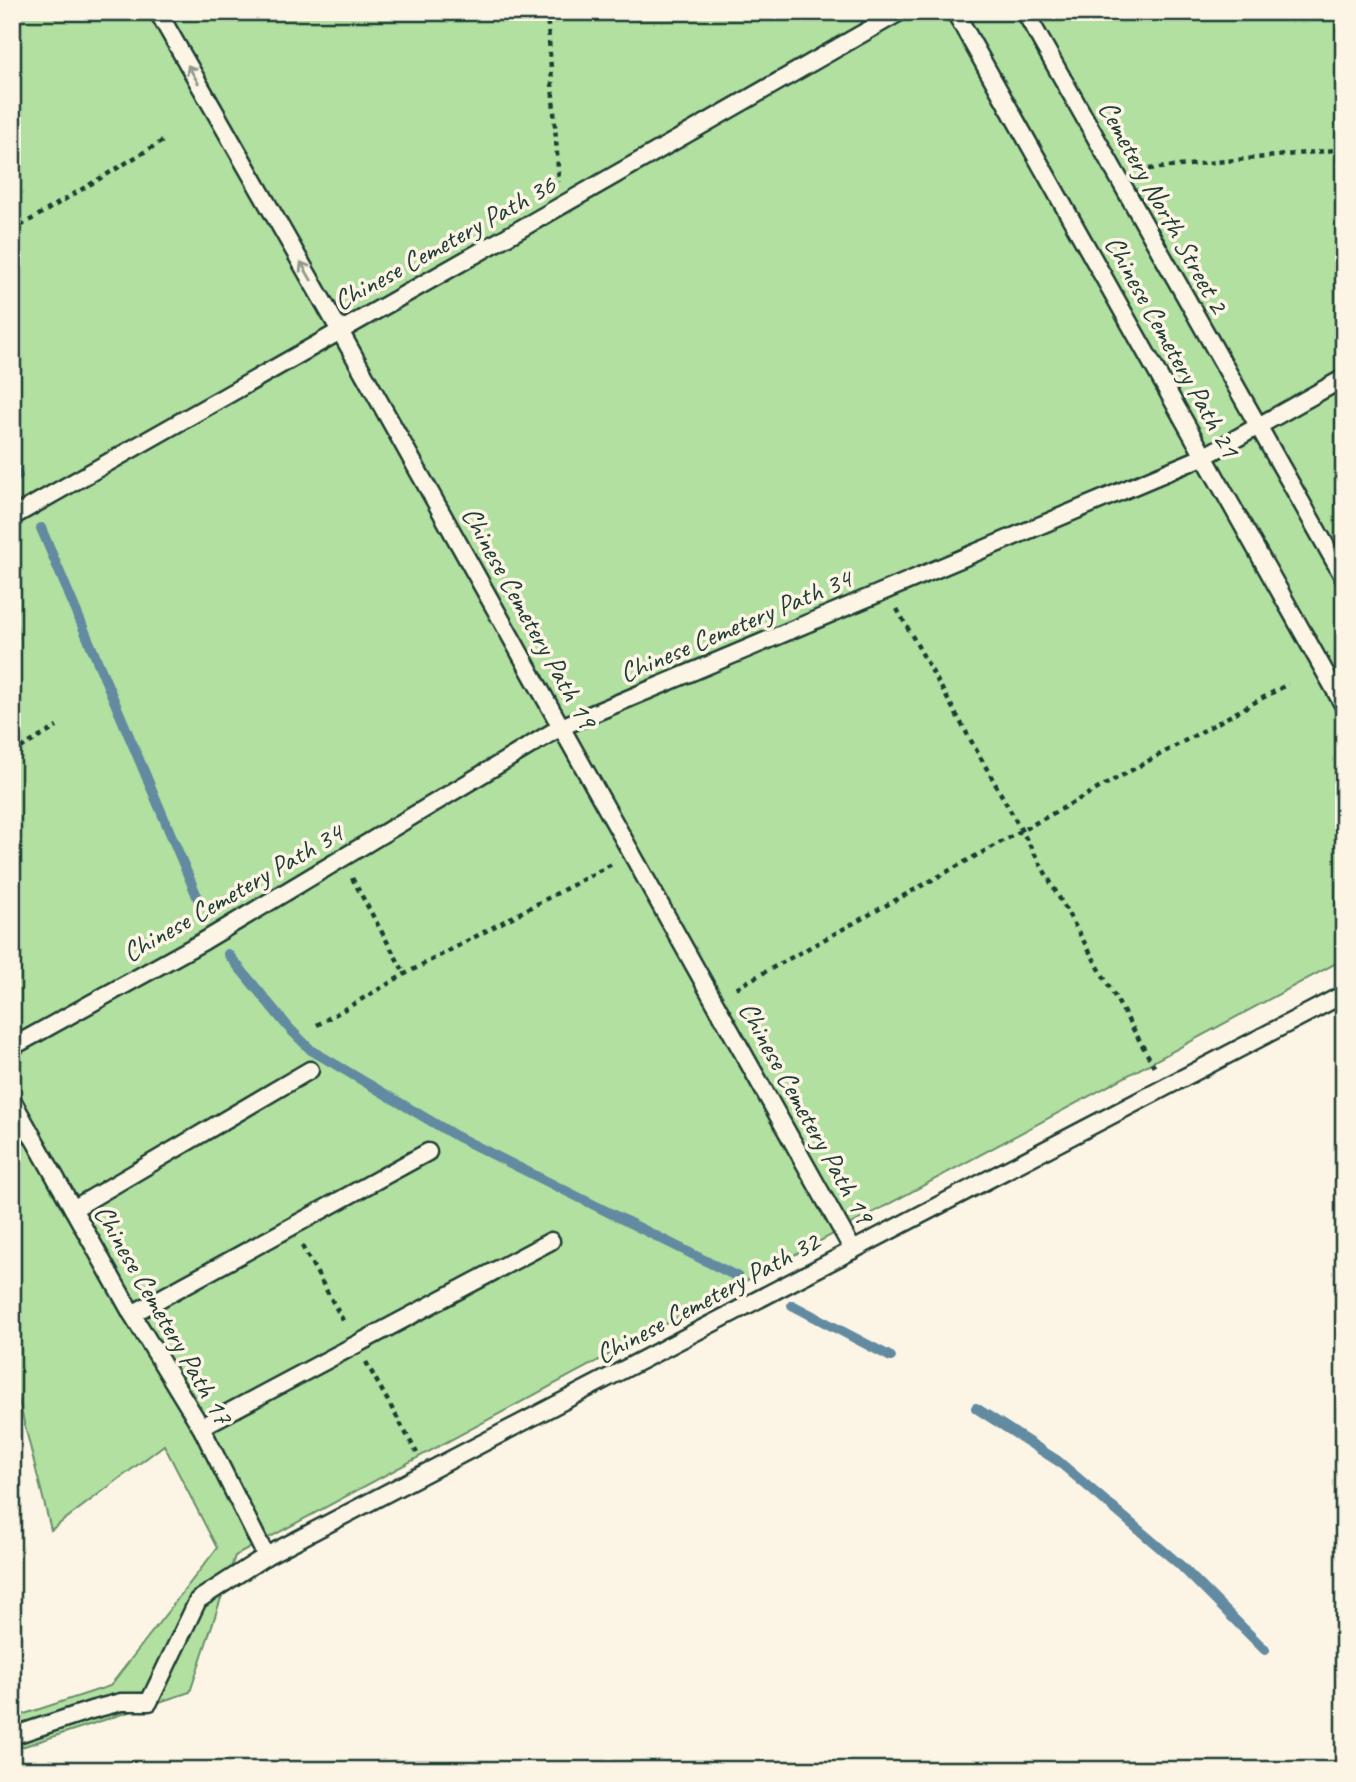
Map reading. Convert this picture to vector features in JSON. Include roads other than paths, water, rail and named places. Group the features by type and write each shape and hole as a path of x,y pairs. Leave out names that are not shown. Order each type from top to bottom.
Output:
{"lane":[{"name":"Chinese Cemetery Path 19","path":"158,12 340,331 853,1250"},
{"name":"Chinese Cemetery Path 36","path":"12,517 560,208 900,12"},
{"name":"Chinese Cemetery Path 21","path":"956,12 1344,706"},
{"name":"Cemetery North Street 2","path":"1025,12 1344,578"},
{"name":"Chinese Cemetery Path 34","path":"12,1047 204,941 561,727 1205,456 1344,378"},
{"name":"Chinese Cemetery Path 32","path":"12,1737 121,1702 149,1702 198,1600 267,1556 1344,994"},
{"path":"73,1209 310,1070"},
{"name":"Chinese Cemetery Path 17","path":"12,1100 132,1314 201,1427 267,1556"},
{"path":"132,1314 428,1152"},
{"path":"201,1427 551,1241"}],"waterway":[{"path":"12,462 18,476"},
{"path":"41,528 199,901"},
{"path":"228,954 289,1028 311,1050 456,1136 738,1277"},
{"path":"792,1305 891,1357"},
{"path":"976,1408 1058,1461 1179,1564 1265,1650"}]}
